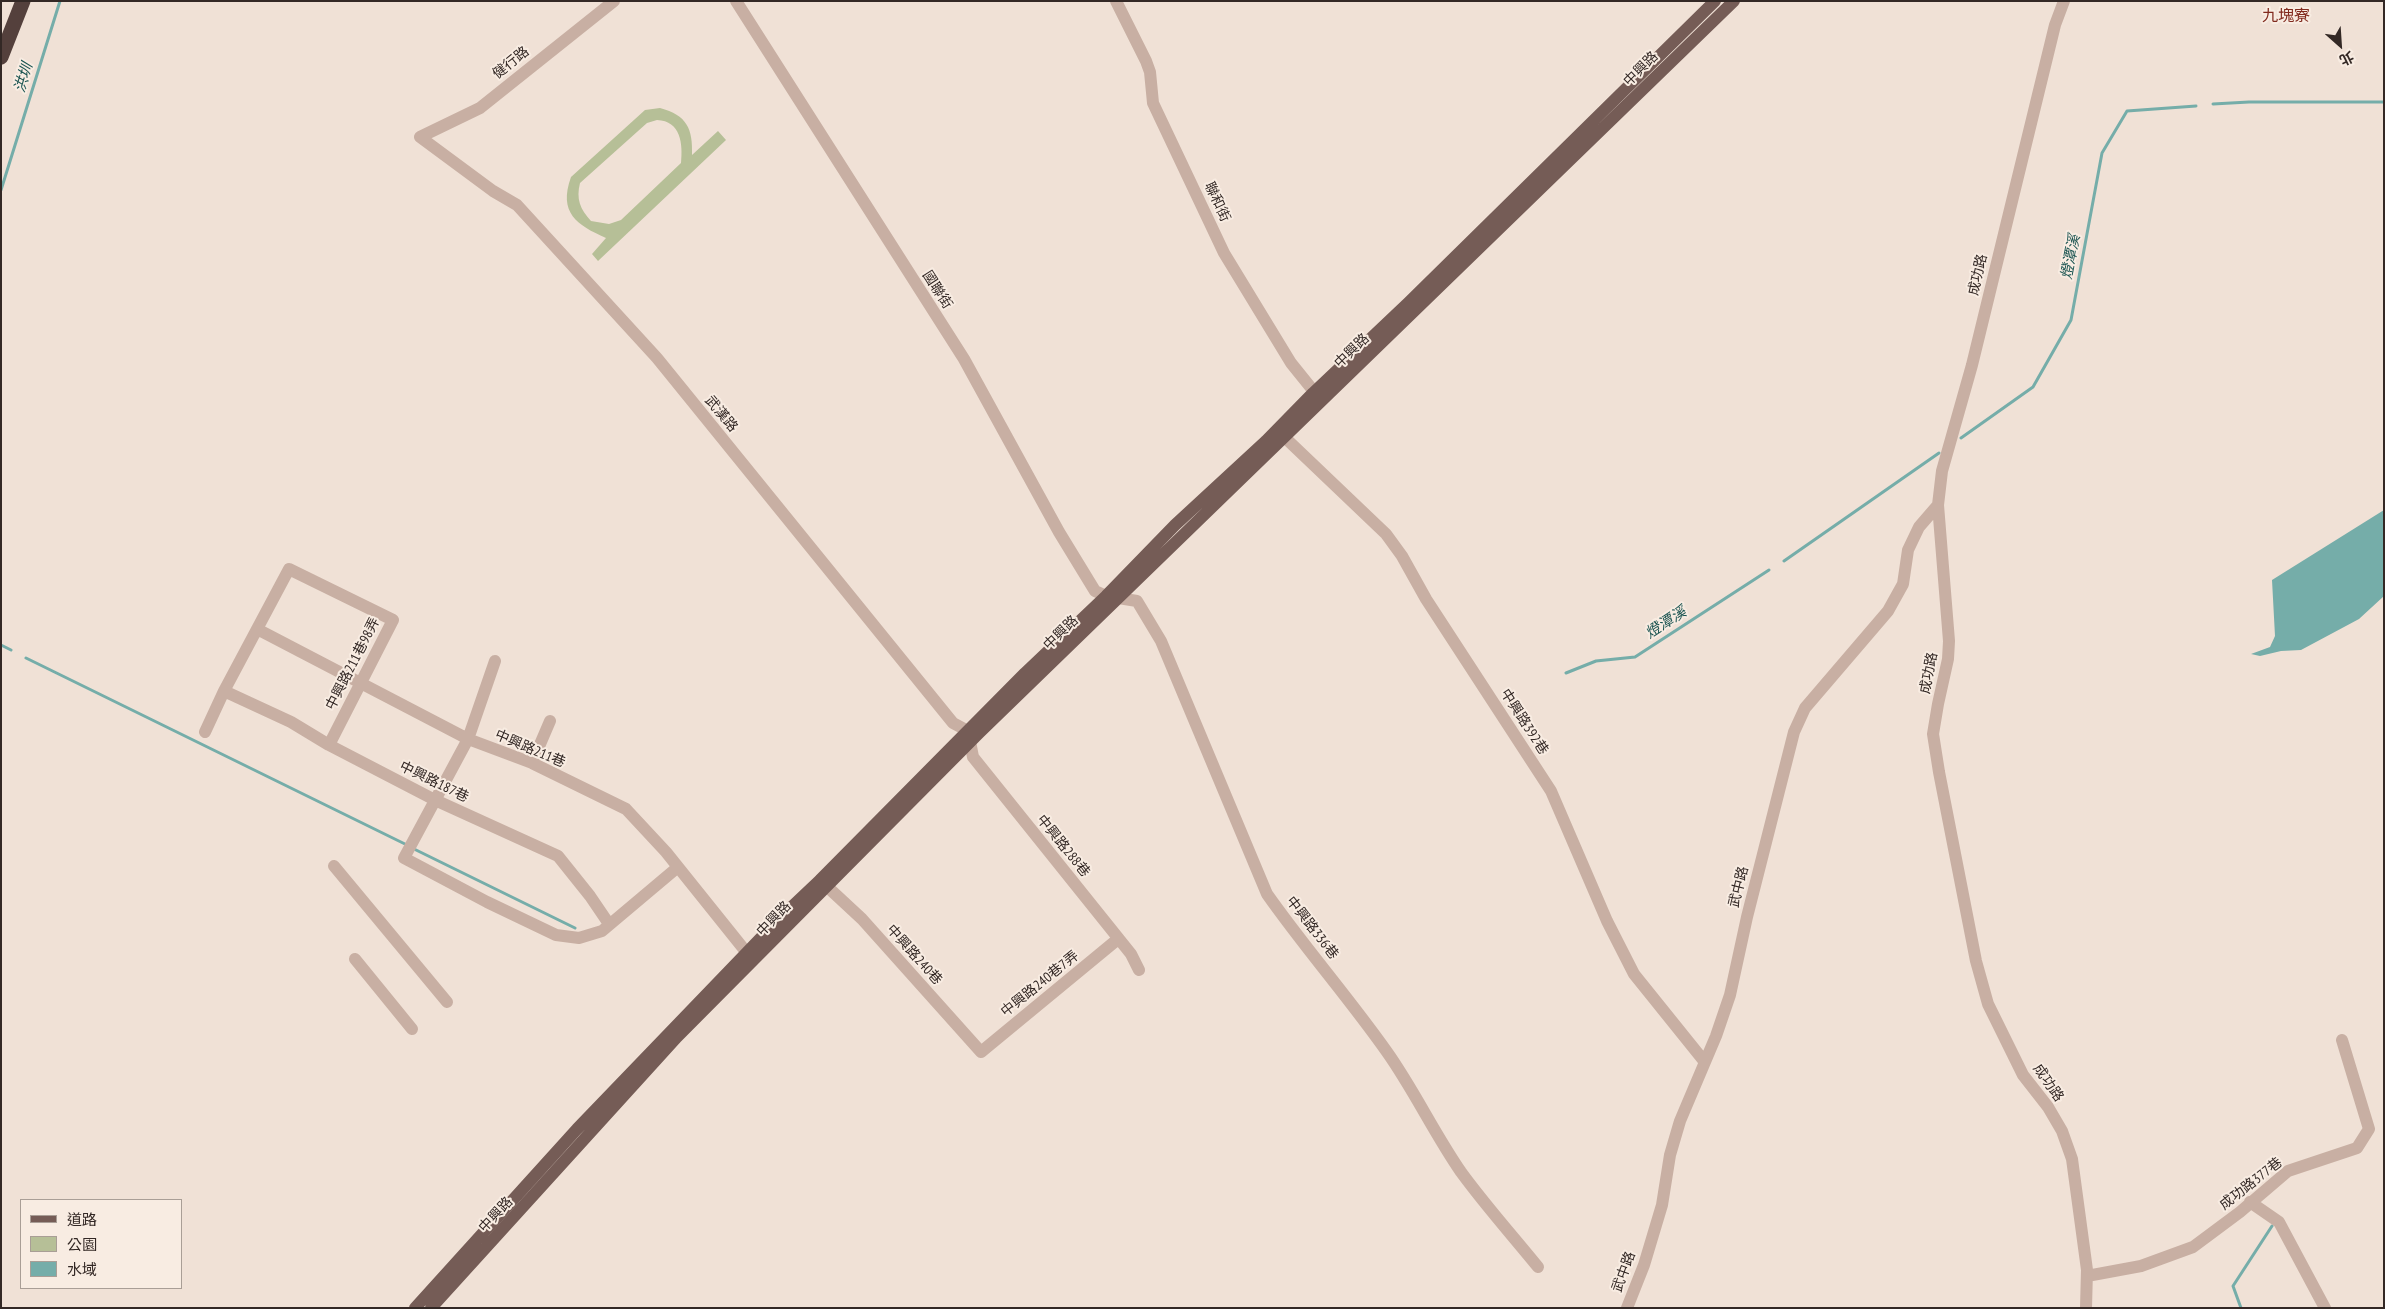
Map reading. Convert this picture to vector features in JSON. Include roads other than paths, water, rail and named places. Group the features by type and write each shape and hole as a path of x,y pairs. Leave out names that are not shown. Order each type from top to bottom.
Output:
{"highway":[{"path":"1,57 23,1"}],"main road":[{"name":"中興路","path":"431,1308 677,1037 824,884 1112,597 1175,525 1266,442 1281,433 1415,296 1715,1"},
{"name":"中興路","path":"1317,397 1734,1"},
{"name":"中興路","path":"415,1308 578,1129 747,953 824,884"}],"street":[{"name":"健行路","path":"420,137 480,108 614,1"},
{"name":"國聯街","path":"736,1 964,359 1059,532 1095,591 1112,597"},
{"name":"聯和街","path":"1116,1 1150,72 1153,103 1224,253 1291,363 1317,397"},
{"name":"成功路","path":"2064,1 2055,25 1972,365 1942,471 1938,505 1949,641 1948,659 1933,734 1940,781 1976,961 1988,1004 2023,1076 2048,1108 2062,1131 2072,1159 2087,1276 2086,1308"},
{"name":"武漢路","path":"420,137 493,191 517,206 543,233 657,358 953,723 969,738"},
{"name":"中興路392巷","path":"1281,433 1386,534 1402,556 1426,599 1551,791 1607,921 1634,974 1704,1061"},
{"name":"武中路","path":"1627,1308 1644,1265 1662,1205 1670,1155 1680,1121 1716,1036 1730,995 1747,917 1794,732 1805,708 1888,611 1902,584 1908,550 1919,526 1938,505"},
{"name":"中興路211巷98弄","path":"257,629 289,569 393,620 329,745"},
{"name":"中興路336巷","path":"1112,597 1137,601 1161,641 1267,894 1384,1048 1429,1124 1462,1173 1538,1267"},
{"name":"中興路211巷","path":"257,629 468,739 532,763 626,809 678,867 747,953"},
{"path":"205,732 224,691 257,629"},
{"path":"495,661 468,739 408,850 487,902 556,935 579,938 602,931 678,867"},
{"name":"中興路187巷","path":"224,691 291,722 329,745 435,800 558,856 590,896 609,924"},
{"path":"532,763 550,721"},
{"name":"中興路288巷","path":"969,738 973,757 1118,939 1139,970"},
{"path":"334,866 448,1002"},
{"name":"中興路240巷","path":"824,884 862,919 981,1052"},
{"name":"中興路240巷7弄","path":"981,1052 1118,939"},
{"path":"356,959 412,1029"},
{"name":"成功路377巷","path":"2087,1276 2141,1266 2193,1246 2288,1171 2357,1148 2368,1129 2342,1040"},
{"path":"2250,1202 2279,1222 2324,1308"}],"water":[{"path":"2384,510 2384,596 2359,619 2301,650 2281,651 2260,656 2251,654 2270,647 2275,636 2272,580"}],"waterway":[{"name":"洪圳","path":"1,190 60,1"},
{"name":"燈潭溪","path":"2213,104 2249,102 2384,102"},
{"name":"燈潭溪","path":"1961,438 2033,387 2071,320 2102,153 2127,111 2196,106"},
{"name":"燈潭溪","path":"1784,561 1939,453"},
{"name":"燈潭溪","path":"1566,673 1596,661 1635,657 1769,570"},
{"path":"1,645 11,650"},
{"path":"26,658 407,845"},
{"path":"412,848 575,928"},
{"path":"2241,1308 2233,1286 2272,1226"}],"district":[{"name":"九塊寮","path":"2286,16"}]}
